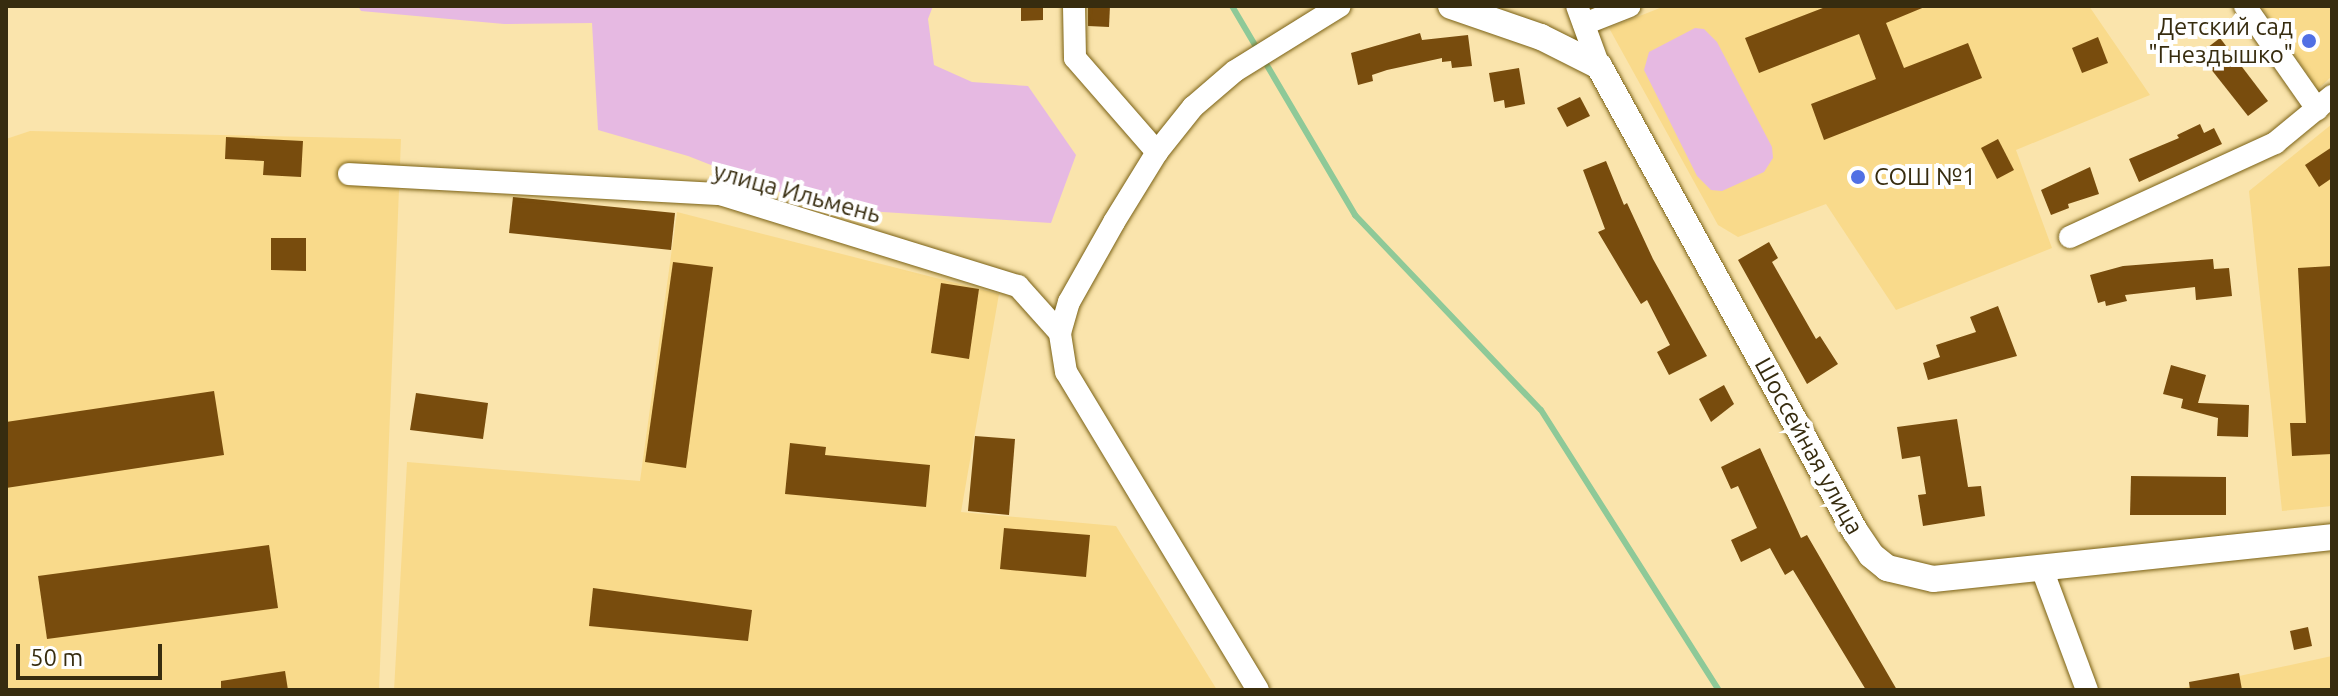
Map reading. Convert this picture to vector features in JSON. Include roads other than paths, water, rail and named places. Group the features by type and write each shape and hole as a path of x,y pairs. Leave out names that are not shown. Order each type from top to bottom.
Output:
{"street":[{"path":"1074,6 1075,58 1157,152"},
{"path":"1258,690 1066,372 1060,333 1069,302 1157,152 1193,107 1235,71 1340,6"},
{"path":"1451,6 1541,37 1599,66"},
{"path":"1599,66 1581,15 1630,6"},
{"path":"2070,237 2275,143 2324,102 2245,6"},
{"name":"Шоссейная улица","path":"1599,66 1871,555 1903,574 1933,579 2332,537"},
{"name":"улица Ильмень","path":"349,174 720,194 1018,286 1060,333"},
{"path":"2042,569 2087,690"}],"waterway":[{"path":"1232,6 1355,215 1541,410 1719,690"}],"place":[{"name":"Детский сад \"Гнездышко\"","path":"2309,41"},
{"name":"СОШ №1","path":"1858,177"}]}
